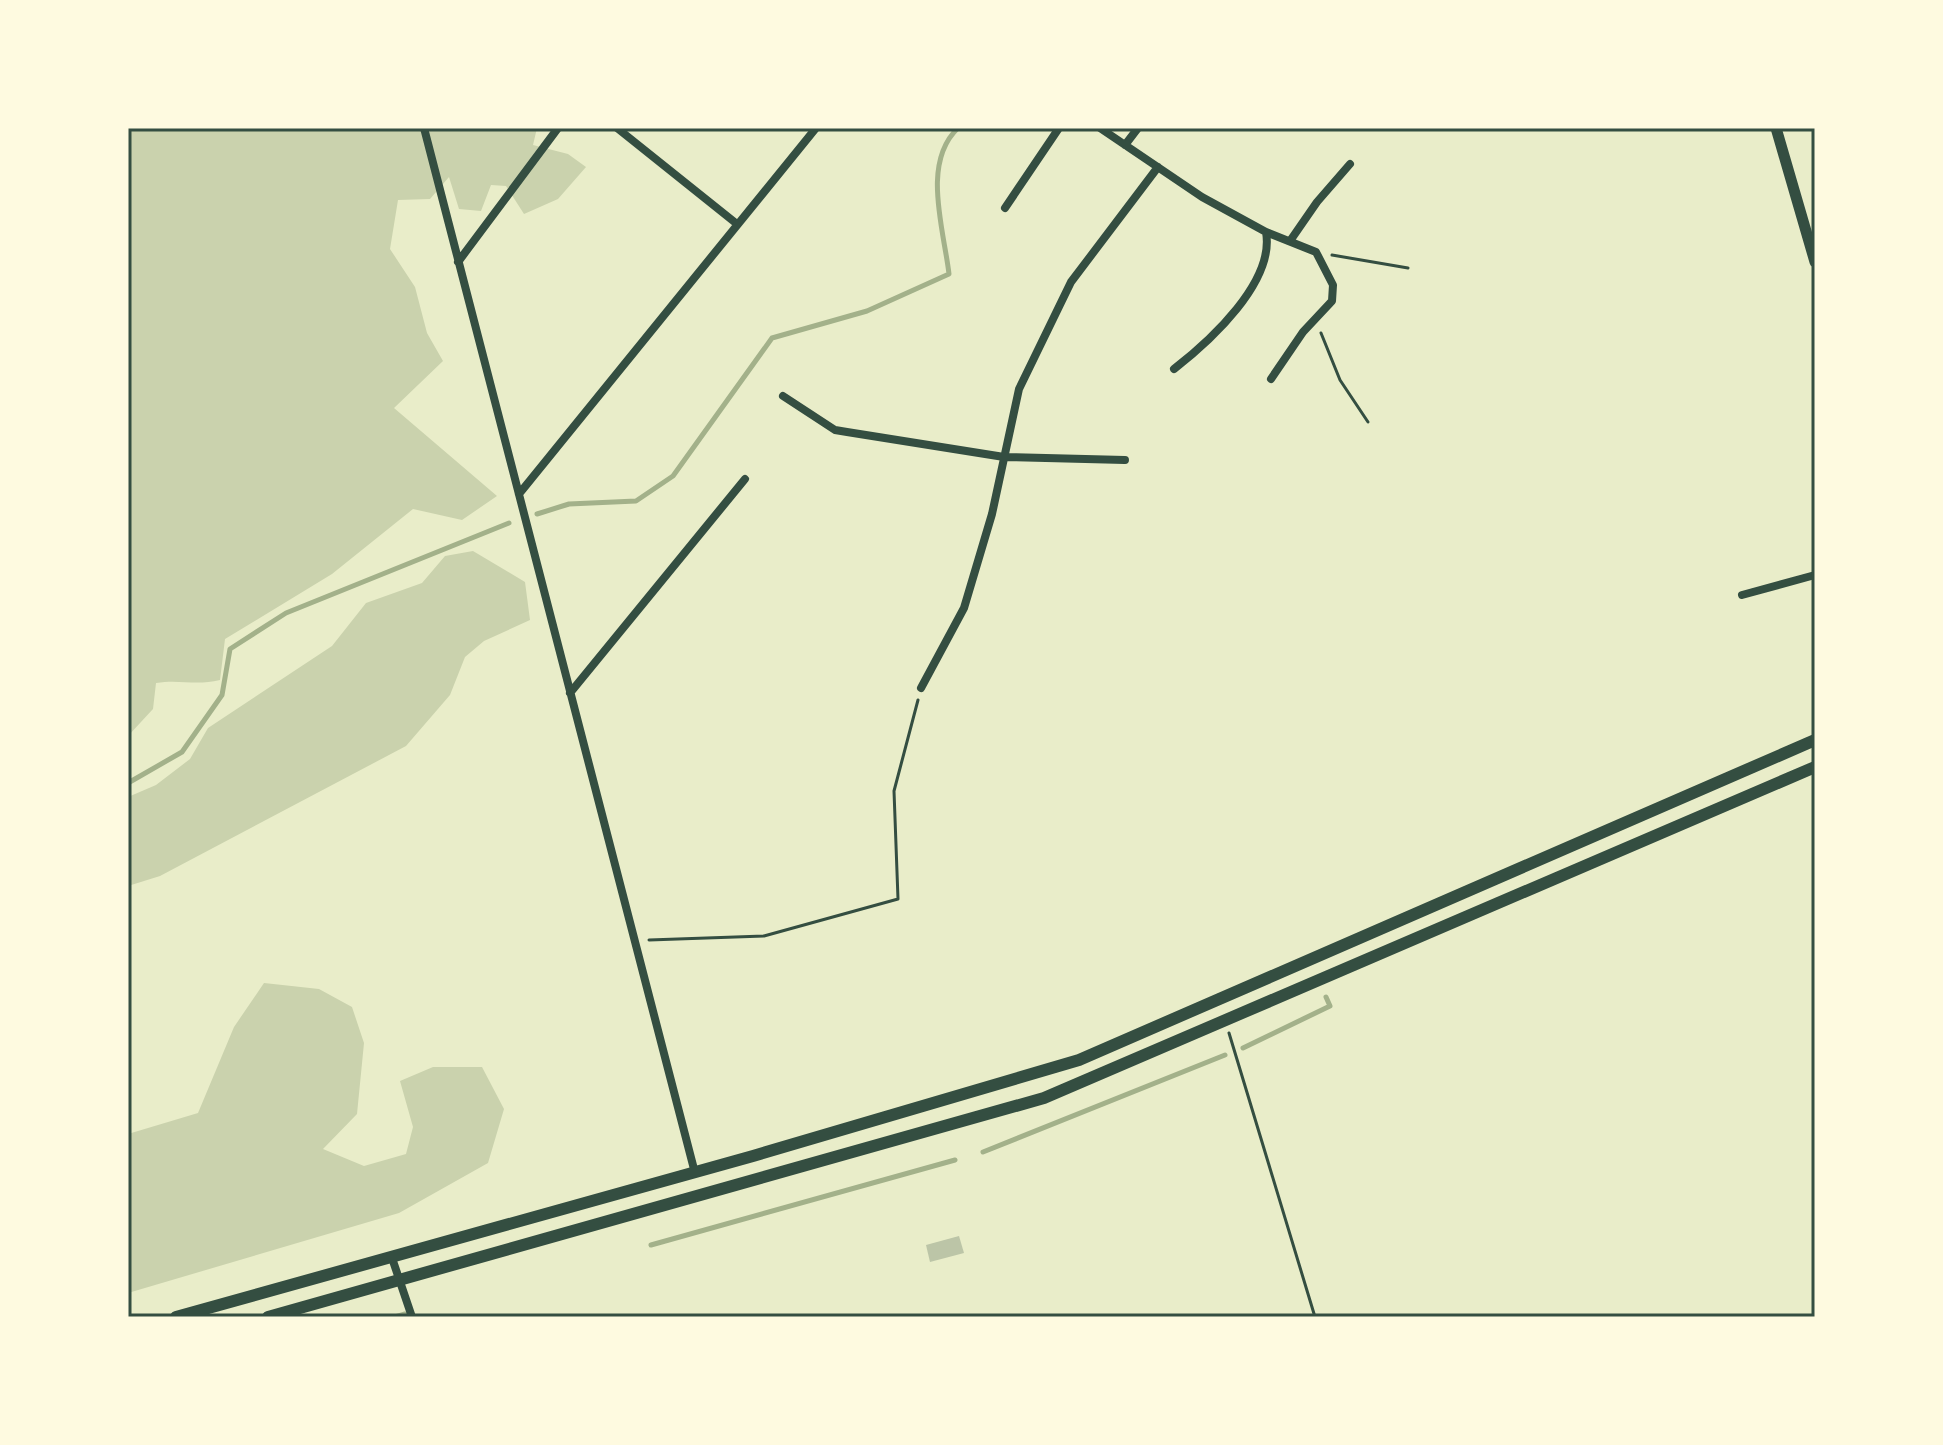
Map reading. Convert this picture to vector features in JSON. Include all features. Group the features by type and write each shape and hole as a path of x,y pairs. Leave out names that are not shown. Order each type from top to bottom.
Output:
{"main road":[{"path":"176,1317 695,1173 1079,1060 1815,740"},
{"path":"268,1317 1044,1098 1815,767"}],"street":[{"path":"424,128 695,1173"},
{"path":"458,262 558,128"},
{"path":"617,128 737,224"},
{"path":"519,494 816,128"},
{"path":"1005,208 1059,128"},
{"path":"1100,128 1202,197 1266,232 1316,252 1333,285 1332,301 1315,318 1271,379"},
{"path":"1125,145 1138,128"},
{"path":"1776,128 1815,262"},
{"path":"1290,241 1317,202 1350,164"},
{"path":"921,688 964,608 1019,389 1071,282 1158,167"},
{"path":"1174,369 1211,340 1241,305 1269,247 1266,232"},
{"path":"783,396 835,430 1004,457 1125,460"},
{"path":"570,693 745,479"},
{"path":"1742,595 1815,575"},
{"path":"392,1258 412,1317"}],"path":[{"path":"1316,252 1408,268"},
{"path":"1315,318 1340,380 1368,422"},
{"path":"635,940 764,936 898,899 894,791 921,688"},
{"path":"1225,1021 1315,1317"}],"green space":[{"path":"128,128 537,128 533,145 568,154 586,167 558,199 524,214 506,186 491,185 481,211 459,209 449,177 430,199 398,200 390,249 415,287 427,333 443,361 394,408 497,496 462,520 413,509 332,574 225,639 220,680 156,683 153,709 128,736"},
{"path":"473,551 525,582 530,620 484,641 465,657 450,695 406,746 160,876 128,886 128,797 156,785 190,759 208,728 332,646 366,603 422,583 445,556"},
{"path":"264,983 319,989 352,1007 364,1043 357,1114 323,1149 364,1166 406,1154 413,1127 400,1081 433,1067 482,1067 504,1109 488,1163 399,1213 128,1293 128,1134 198,1113 234,1027"}],"building":[{"path":"959,1236 964,1253 930,1262 926,1245"}],"waterway":[{"path":"537,514 569,504 636,501 673,476 772,338 867,311 949,274 940,218 938,178 940,159 958,128"},
{"path":"128,783 182,752 222,695 230,649 286,613 509,523"},
{"path":"1243,1048 1330,1006 1326,997"},
{"path":"983,1152 1225,1055"},
{"path":"651,1245 955,1160"},
{"path":"395,1317 405,1314"}]}
